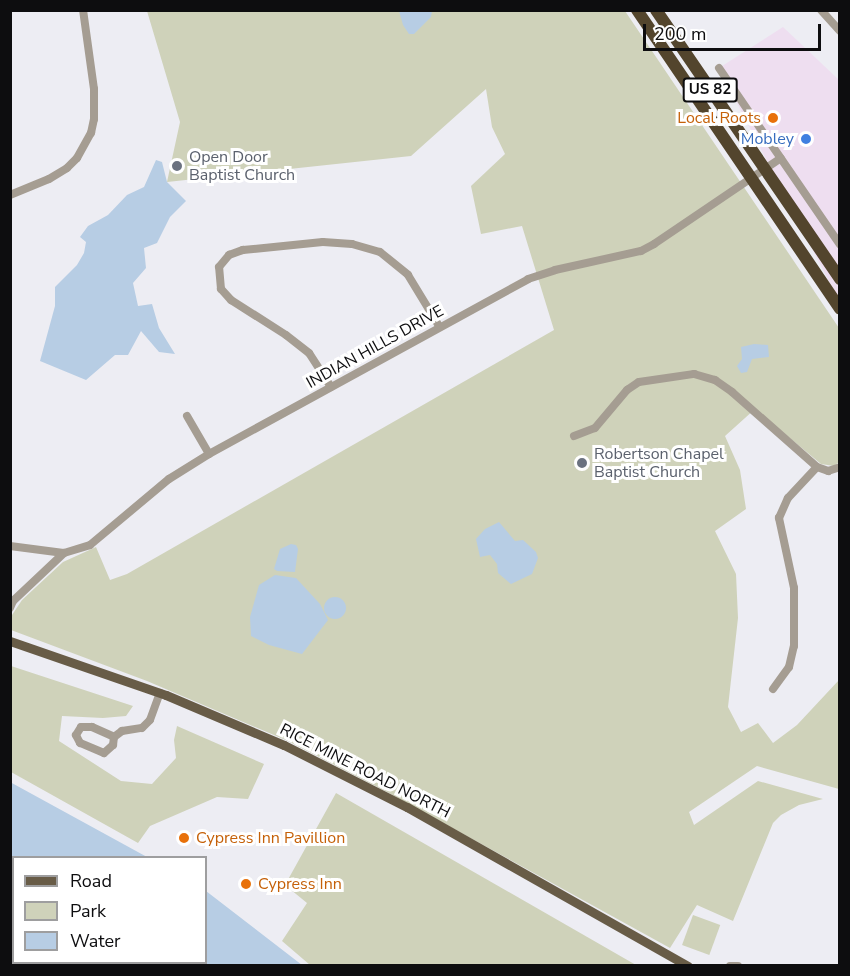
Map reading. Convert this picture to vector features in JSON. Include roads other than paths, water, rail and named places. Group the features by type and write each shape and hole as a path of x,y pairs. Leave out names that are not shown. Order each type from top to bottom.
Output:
{"highway":[{"name":"US 82","path":"637,10 840,309"},
{"name":"US 82","path":"656,10 840,279"}],"main road":[{"name":"RICE MINE ROAD NORTH","path":"10,640 160,693 329,767 407,807 688,966"}],"street":[{"path":"10,195 49,179 67,168 77,158 91,133 94,119 94,89 83,10"},
{"path":"821,10 840,31"},
{"path":"719,68 840,245"},
{"name":"INDIAN HILLS DRIVE","path":"10,608 14,601 64,553 90,545 103,537 169,479 209,454 528,279 555,270 641,251 667,236 781,158"},
{"path":"331,387 309,352 231,300 221,289 219,267 229,255 243,250 323,242 352,244 380,252 408,275 439,326"},
{"path":"574,435 595,428 627,390 639,382 694,374 715,380 732,392 816,467 828,471 840,467"},
{"path":"187,416 209,454"},
{"path":"773,690 789,667 794,646 794,588 779,518 788,498 816,467"},
{"path":"10,546 64,553"},
{"path":"114,737 92,727 81,727 76,735 80,742 104,753 113,745 114,737 122,731 142,728 150,720 160,693"},
{"path":"730,966 738,966"}],"water":[{"path":"432,10 431,17 414,34 409,34 403,25 399,11"},
{"path":"156,160 162,162 167,182 186,201 170,217 157,243 144,248 146,268 133,283 138,306 152,304 159,328 175,354 159,352 141,331 128,355 115,355 86,380 40,361 55,306 55,287 77,265 84,253 86,242 80,237 88,226 108,215 127,195 144,187"},
{"path":"754,344 768,345 769,357 752,359 747,372 741,373 737,366 742,359 741,347"},
{"path":"499,522 515,541 523,540 536,552 538,558 532,574 511,584 498,573 497,564 490,555 480,557 476,539 485,529"},
{"path":"291,544 296,545 298,549 295,572 277,571 274,569 280,549"},
{"path":"275,575 296,578 320,604 328,620 302,654 269,645 251,636 250,617 259,585"},
{"path":"335,597 343,600 346,608 343,616 335,619 327,616 324,608 327,600"},
{"path":"10,782 145,856 12,856 12,964 207,964 207,892 302,965 11,965"}],"place":[{"name":"Local Roots","path":"773,118"},
{"name":"Mobley","path":"806,139"},
{"name":"Open Door Baptist Church","path":"177,166"},
{"name":"Robertson Chapel Baptist Church","path":"582,463"},
{"name":"Cypress Inn Pavillion","path":"184,838"},
{"name":"Cypress Inn","path":"246,884"}]}
